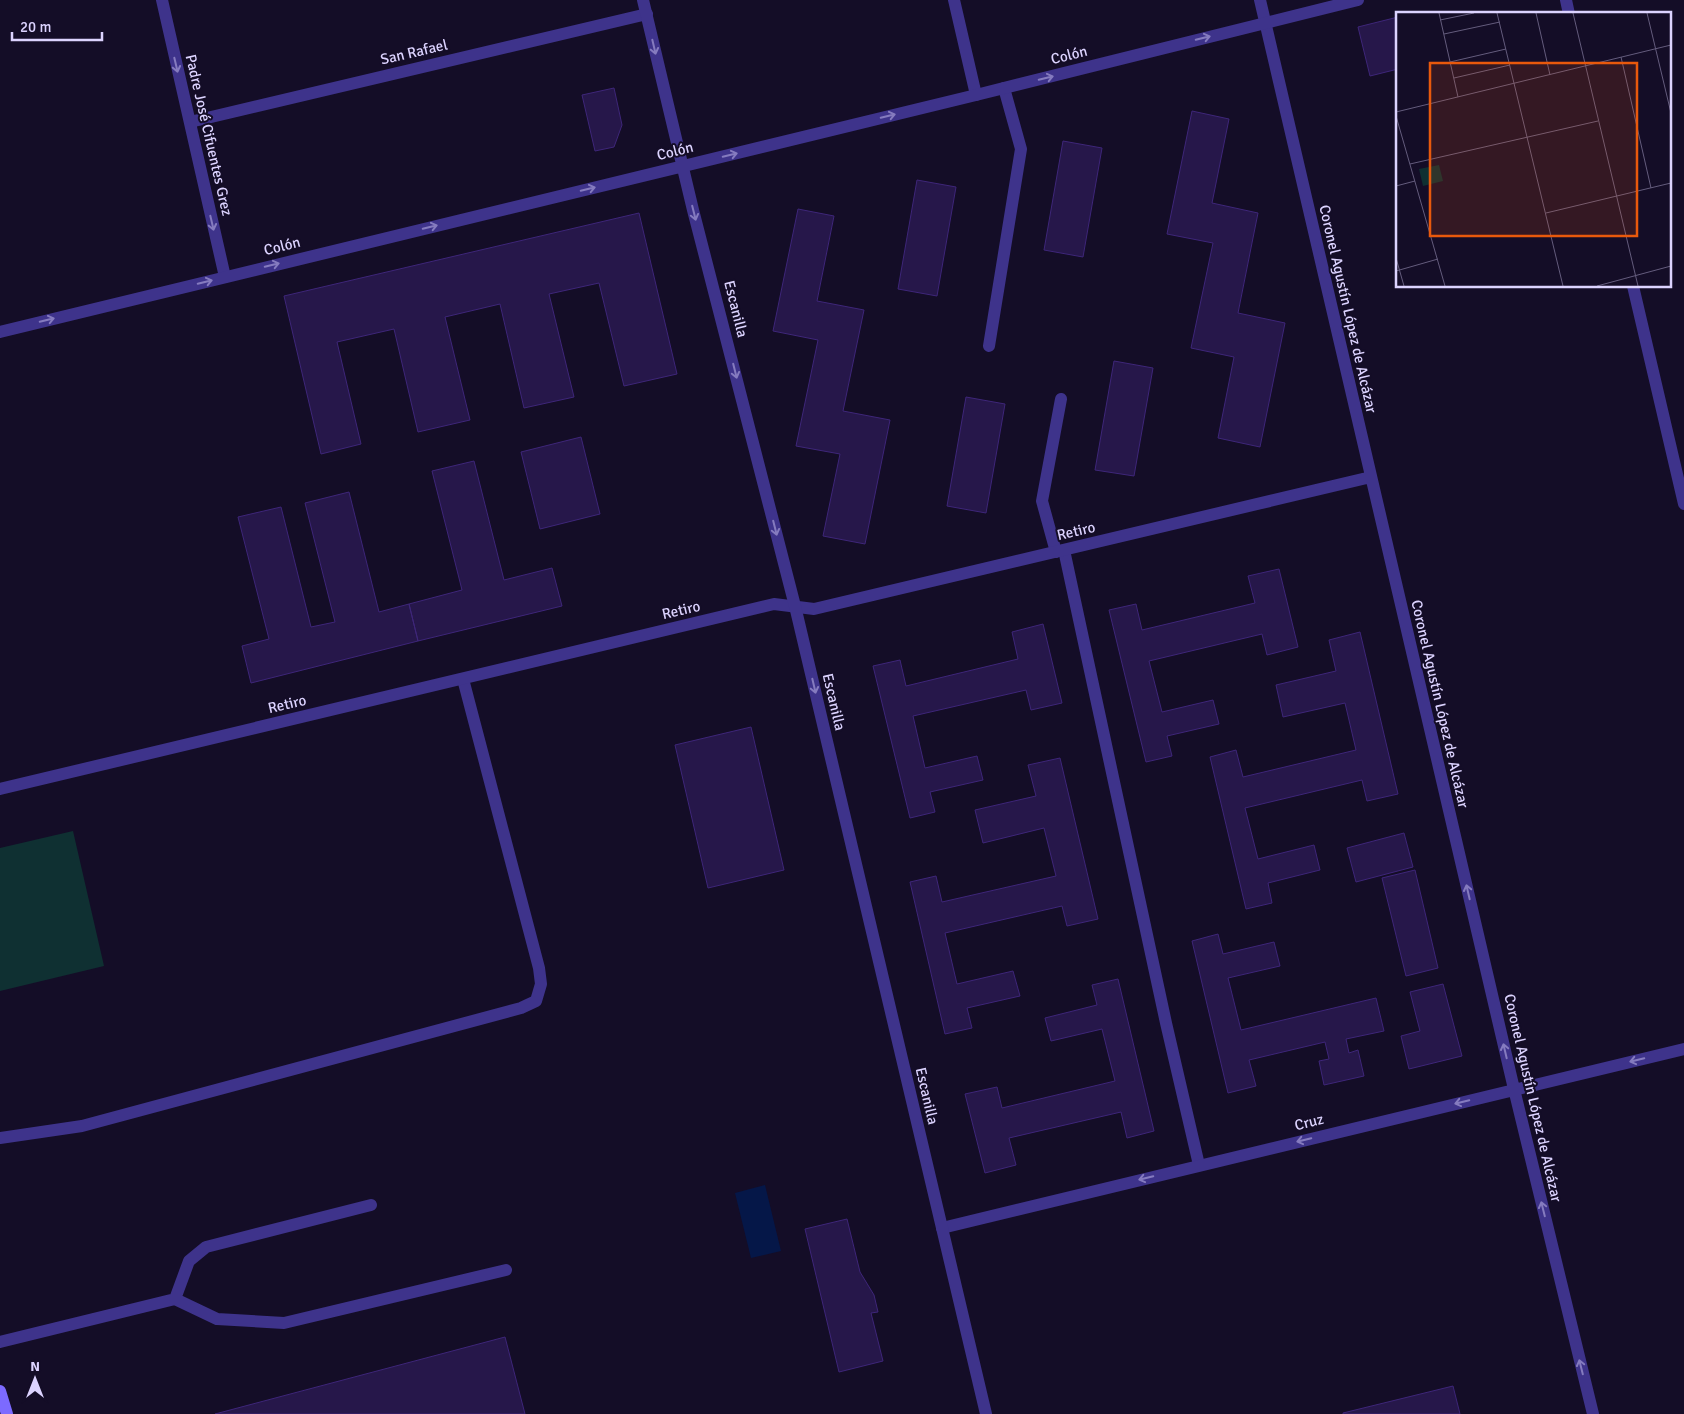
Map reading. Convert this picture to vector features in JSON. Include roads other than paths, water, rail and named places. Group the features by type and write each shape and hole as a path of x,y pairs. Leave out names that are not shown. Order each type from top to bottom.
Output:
{"main road":[{"path":"0,1391 7,1414"}],"street":[{"name":"Padre José Cifuentes Grez","path":"162,0 225,277"},
{"name":"Escanilla","path":"643,0 682,166 795,606 986,1414"},
{"path":"954,0 976,95"},
{"name":"Coronel Agustín López de Alcázar","path":"1260,0 1514,1089 1593,1414"},
{"name":"Colón","path":"0,332 976,95 1358,0"},
{"name":"San Rafael","path":"190,122 647,14"},
{"path":"989,346 1020,149 1004,88"},
{"path":"1633,288 1684,504"},
{"path":"1061,399 1042,501 1060,551 1199,1165"},
{"name":"Retiro","path":"0,789 774,604 814,609 1371,476"},
{"path":"0,1138 82,1126 521,1008 536,1001 540,984 539,968 462,679"},
{"name":"Cruz","path":"942,1228 1684,1049"},
{"path":"174,1299 189,1261 206,1247 371,1205"},
{"path":"0,1342 174,1299 217,1319 284,1323 506,1270"}],"water":[{"path":"765,1185 781,1251 751,1258 735,1193"}]}
